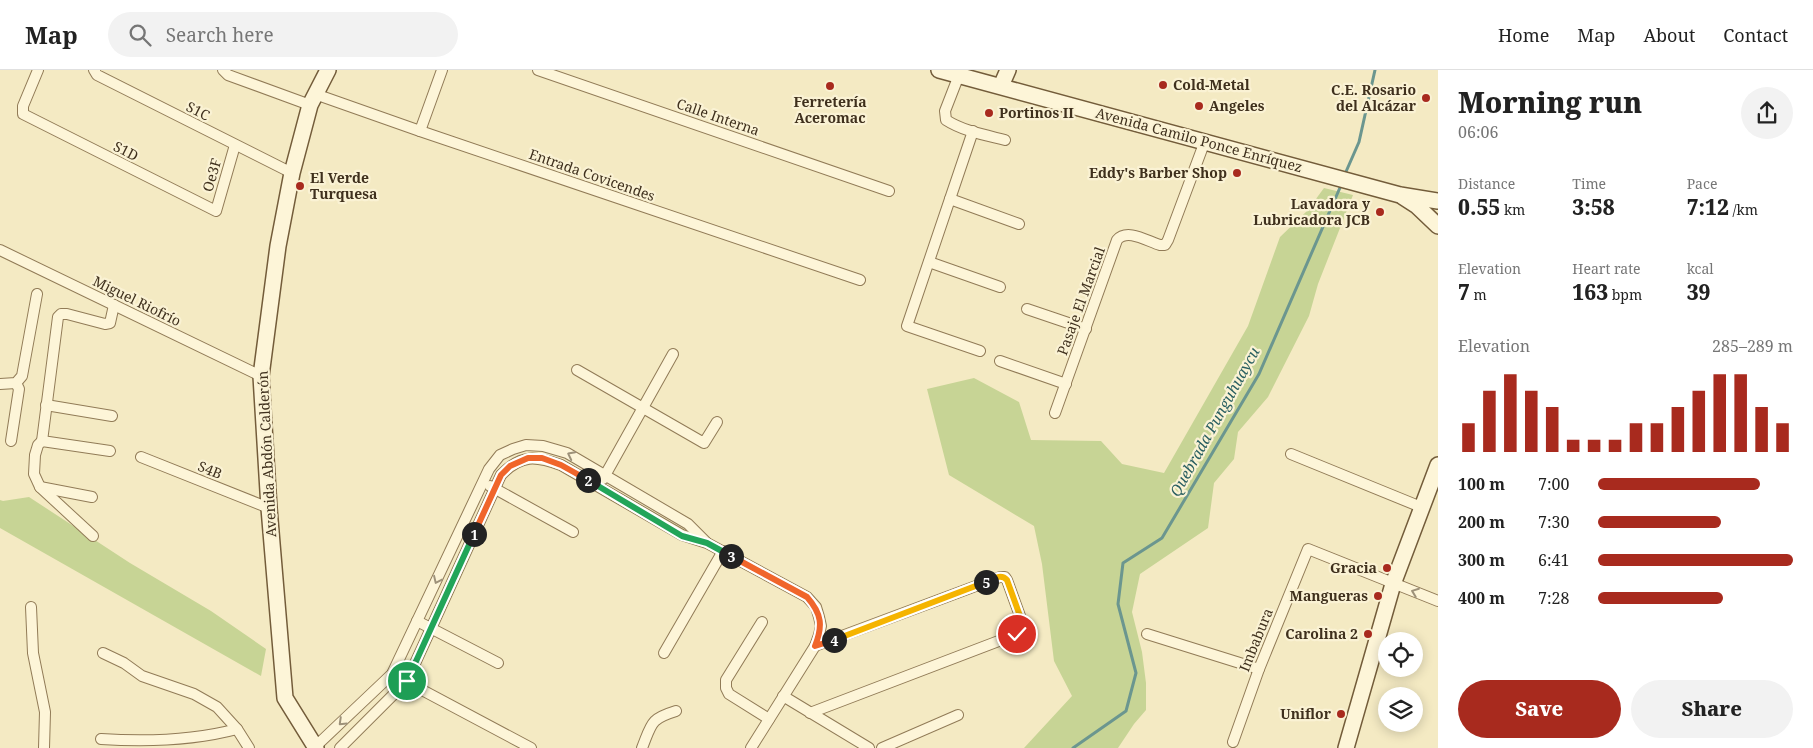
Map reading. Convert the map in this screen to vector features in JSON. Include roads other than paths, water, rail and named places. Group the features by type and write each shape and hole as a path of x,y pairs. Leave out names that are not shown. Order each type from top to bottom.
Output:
{"main road":[{"name":"Avenida Abdón Calderón","path":"316,748 285,698 269,508 261,376 278,246 292,173 312,100 328,70"},
{"name":"Avenida Camilo Ponce Enríquez","path":"939,70 1400,195 1438,201"},
{"path":"1001,86 1008,70"},
{"name":"Avenida Camilo Ponce Enríquez","path":"1400,195 1417,206 1438,226"},
{"path":"1346,748 1393,584 1438,465"}],"street":[{"name":"S1D","path":"38,70 23,106 24,114 216,212"},
{"name":"S1C","path":"94,70 97,76 292,173"},
{"name":"Entrada Covicendes","path":"223,70 228,75 420,132 860,280"},
{"path":"420,132 442,70"},
{"name":"Calle Interna","path":"538,70 889,191"},
{"path":"959,75 945,111 946,120 973,132 1005,140"},
{"path":"973,132 907,326 980,351"},
{"name":"Pasaje El Marcial","path":"1055,413 1117,240 1120,236 1128,234 1165,245 1206,141"},
{"name":"Oe3F","path":"216,212 235,145"},
{"path":"950,199 1019,224"},
{"name":"Miguel Riofrío","path":"0,250 261,376"},
{"path":"929,262 1000,287"},
{"path":"0,384 16,383 22,376 37,294"},
{"path":"93,536 40,487 34,474 35,455 38,445 42,441 58,317 61,314 67,314 106,324 110,323 114,305"},
{"path":"1027,309 1086,329"},
{"path":"598,486 606,475 673,354"},
{"path":"1000,361 1066,384"},
{"path":"577,370 704,443 717,422"},
{"path":"11,441 19,389 16,383"},
{"path":"46,405 112,416"},
{"path":"42,441 110,451"},
{"path":"316,748 392,674 488,469 500,455 526,445 543,446 567,453 688,524 707,543"},
{"path":"1291,454 1421,507"},
{"name":"S4B","path":"141,457 269,508"},
{"path":"340,748 407,681 501,475 510,466 528,458 542,458 561,465 682,536 707,543 723,551 807,597 816,607 821,626 815,646 751,748"},
{"path":"482,483 495,488 573,532"},
{"path":"40,487 92,496"},
{"path":"629,504 636,493"},
{"path":"451,549 465,554"},
{"name":"Imbabura","path":"1233,742 1259,669 1308,549 1393,584"},
{"path":"664,653 723,551"},
{"path":"810,712 1017,634 1024,627 1007,580 1005,577 1000,576 815,646"},
{"path":"1393,584 1438,601"},
{"path":"31,607 33,653 46,712 44,748"},
{"path":"417,621 498,663"},
{"path":"762,622 726,680 726,688 729,694 769,719"},
{"path":"1147,634 1259,669"},
{"path":"103,653 124,663 142,676 194,694 216,707 237,729 249,748"},
{"path":"392,674 531,748"},
{"path":"783,696 869,748"},
{"path":"642,748 654,722 659,717 676,711"},
{"path":"882,748 958,715"},
{"path":"101,739 138,742 184,739 212,736 237,729"}],"waterway":[{"name":"Quebrada Punguhuaycu","path":"1345,174 1359,142 1375,70"},
{"name":"Quebrada Punguhuaycu","path":"1073,748 1126,711 1136,673 1118,604 1123,563 1162,538 1259,374 1342,183"}],"place":[{"name":"Cold-Metal","path":"1163,85"},
{"name":"Ferretería Aceromac","path":"830,86"},
{"name":"C.E. Rosario del Alcázar","path":"1426,98"},
{"name":"Angeles","path":"1199,106"},
{"name":"Portinos II","path":"989,113"},
{"name":"Eddy's Barber Shop","path":"1237,173"},
{"name":"El Verde Turquesa","path":"300,186"},
{"name":"Lavadora y Lubricadora JCB","path":"1380,212"},
{"name":"Gracia","path":"1387,568"},
{"name":"Mangueras","path":"1378,596"},
{"name":"Carolina 2","path":"1368,634"},
{"name":"Uniflor","path":"1341,714"}]}
